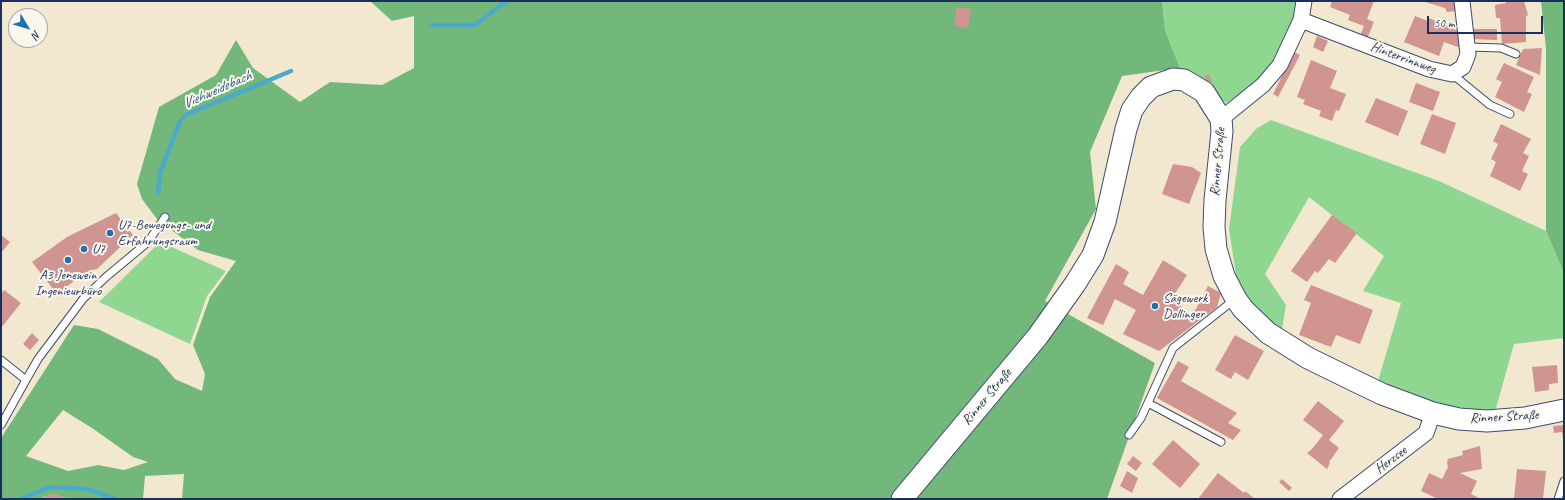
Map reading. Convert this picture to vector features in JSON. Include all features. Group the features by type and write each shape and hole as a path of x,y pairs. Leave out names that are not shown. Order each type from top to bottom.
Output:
{"main road":[{"name":"Rinner Straße","path":"902,499 1038,336 1075,284 1093,255 1105,222 1126,129 1132,110 1140,97 1151,87 1173,79 1184,80 1204,92 1221,119 1222,131 1215,200 1214,227 1216,249 1224,276 1236,299 1254,321 1285,345 1382,394 1433,413 1459,419 1487,421 1537,416 1564,410"}],"street":[{"path":"1221,119 1263,85 1280,65 1301,20 1304,1"},
{"name":"Hinterrinnweg","path":"1301,20 1429,69 1452,74 1462,67 1468,54 1462,1"},
{"name":"Herzsee","path":"1340,499 1426,433 1433,413"}],"lane":[{"path":"1468,47 1501,48 1516,54"},
{"path":"1452,74 1490,105 1510,114"},
{"path":"1,425 38,359 83,299 106,277 148,242 165,217"},
{"path":"1130,435 1141,418 1173,348 1236,299"},
{"path":"1,360 26,380"},
{"path":"1148,403 1221,442"},
{"path":"1558,499 1564,481"}],"green space":[{"path":"370,1 1162,1 1165,30 1180,68 1122,76 1090,152 1096,209 1045,301 1155,363 1107,499 182,499 184,474 145,476 143,499 72,499 52,494 39,499 1,499 1,438 74,325 98,329 158,359 175,379 202,391 205,374 193,345 210,297 236,261 198,250 157,219 142,199 137,184 159,107 216,75 236,40 253,68 300,102 330,82 382,85 414,68 414,16 392,21","holes":["63,410 92,428 133,457 148,462 124,470 98,465 68,471 26,456"]},
{"path":"1162,1 1304,1 1301,20 1257,84 1226,103 1180,68 1165,30"},
{"path":"1541,1 1564,1 1564,273 1546,231 1546,49"},
{"path":"1271,120 1439,181 1546,231 1564,273 1564,338 1514,344 1495,412 1433,404 1378,381 1401,303 1363,291 1384,256 1309,197 1265,274 1286,305 1279,348 1238,288 1229,229 1240,147 1256,129"},
{"path":"160,242 226,271 207,296 190,344 99,302"}],"building":[{"path":"1332,1 1374,1 1367,19 1374,22 1367,39 1360,36 1364,26 1348,20 1350,15 1330,7"},
{"path":"1422,1 1455,1 1457,11 1447,12 1445,8"},
{"path":"1506,1 1524,1 1528,15 1526,16 1526,42 1502,44 1500,18 1496,18 1495,5 1506,3"},
{"path":"957,7 971,9 968,28 954,26"},
{"path":"1415,16 1428,21 1429,18 1460,32 1461,48 1444,42 1439,56 1404,42"},
{"path":"1471,29 1497,29 1497,40 1472,39"},
{"path":"1317,36 1328,41 1323,52 1313,47"},
{"path":"1542,48 1540,75 1516,65 1523,49"},
{"path":"1294,52 1300,55 1278,97 1273,94"},
{"path":"1311,60 1337,71 1330,88 1346,94 1339,111 1336,110 1332,121 1319,116 1321,111 1303,104 1305,100 1297,97"},
{"path":"1504,63 1534,77 1527,92 1532,94 1524,112 1495,97 1502,82 1496,79"},
{"path":"1209,74 1212,81 1207,83 1205,76"},
{"path":"1416,83 1440,92 1433,111 1409,102"},
{"path":"1376,98 1408,111 1398,136 1365,122"},
{"path":"1432,114 1456,123 1445,154 1420,144"},
{"path":"1501,124 1531,139 1523,153 1529,156 1522,171 1528,174 1520,191 1490,176 1496,162 1491,159 1498,144 1493,141"},
{"path":"1173,164 1192,167 1201,173 1189,204 1162,194"},
{"name":"U7","path":"116,213 133,235 97,269 86,272 57,294 32,262 67,237"},
{"path":"1332,215 1357,233 1335,263 1329,259 1318,273 1315,271 1307,282 1291,271"},
{"path":"1,235 10,242 1,253"},
{"name":"Sägewerk Dollinger","path":"1163,260 1187,275 1174,295 1187,316 1196,309 1208,286 1221,293 1217,307 1159,351 1123,334 1136,310 1115,299 1103,325 1087,318 1116,264 1129,272 1123,284 1143,295"},
{"path":"1311,285 1373,310 1360,344 1336,335 1331,347 1299,335 1311,303 1304,300"},
{"path":"4,290 21,303 1,328 1,294"},
{"path":"32,333 39,340 30,350 23,344"},
{"path":"1235,335 1264,351 1248,380 1235,372 1231,379 1215,370"},
{"path":"1178,361 1189,367 1181,381 1237,413 1228,423 1241,430 1233,440 1157,398"},
{"path":"1557,365 1558,383 1549,384 1549,390 1535,392 1532,367"},
{"path":"1318,401 1344,421 1329,440 1339,448 1329,462 1330,463 1327,469 1307,453 1323,435 1303,420"},
{"path":"1564,425 1563,438 1562,432 1554,433 1553,426"},
{"path":"1173,440 1200,464 1180,488 1152,464"},
{"path":"1480,446 1482,469 1460,473 1477,481 1471,494 1481,499 1438,499 1421,491 1429,473 1442,479 1448,467 1448,459 1463,455 1462,451"},
{"path":"1133,456 1142,463 1136,471 1127,464"},
{"path":"1517,469 1546,471 1543,499 1514,499"},
{"path":"1127,471 1138,478 1132,493 1120,486"},
{"path":"1218,473 1244,493 1245,491 1255,499 1198,499"},
{"path":"1282,479 1292,488 1289,491 1279,482"},
{"path":"52,494 69,498 69,499 40,499"}],"waterway":[{"name":"Viehweidebach","path":"431,25 475,25 507,1"},
{"name":"Viehweidebach","path":"158,193 160,173 180,121 186,115 291,71"},
{"path":"21,499 49,487 88,489 115,499"}],"place":[{"name":"U7-Bewegungs- und Erfahrungsraum","path":"110,233"},
{"name":"U7","path":"84,249"},
{"name":"A3 Jenewein Ingenieurbüro","path":"68,260"},
{"name":"Sägewerk Dollinger","path":"1155,306"}]}
